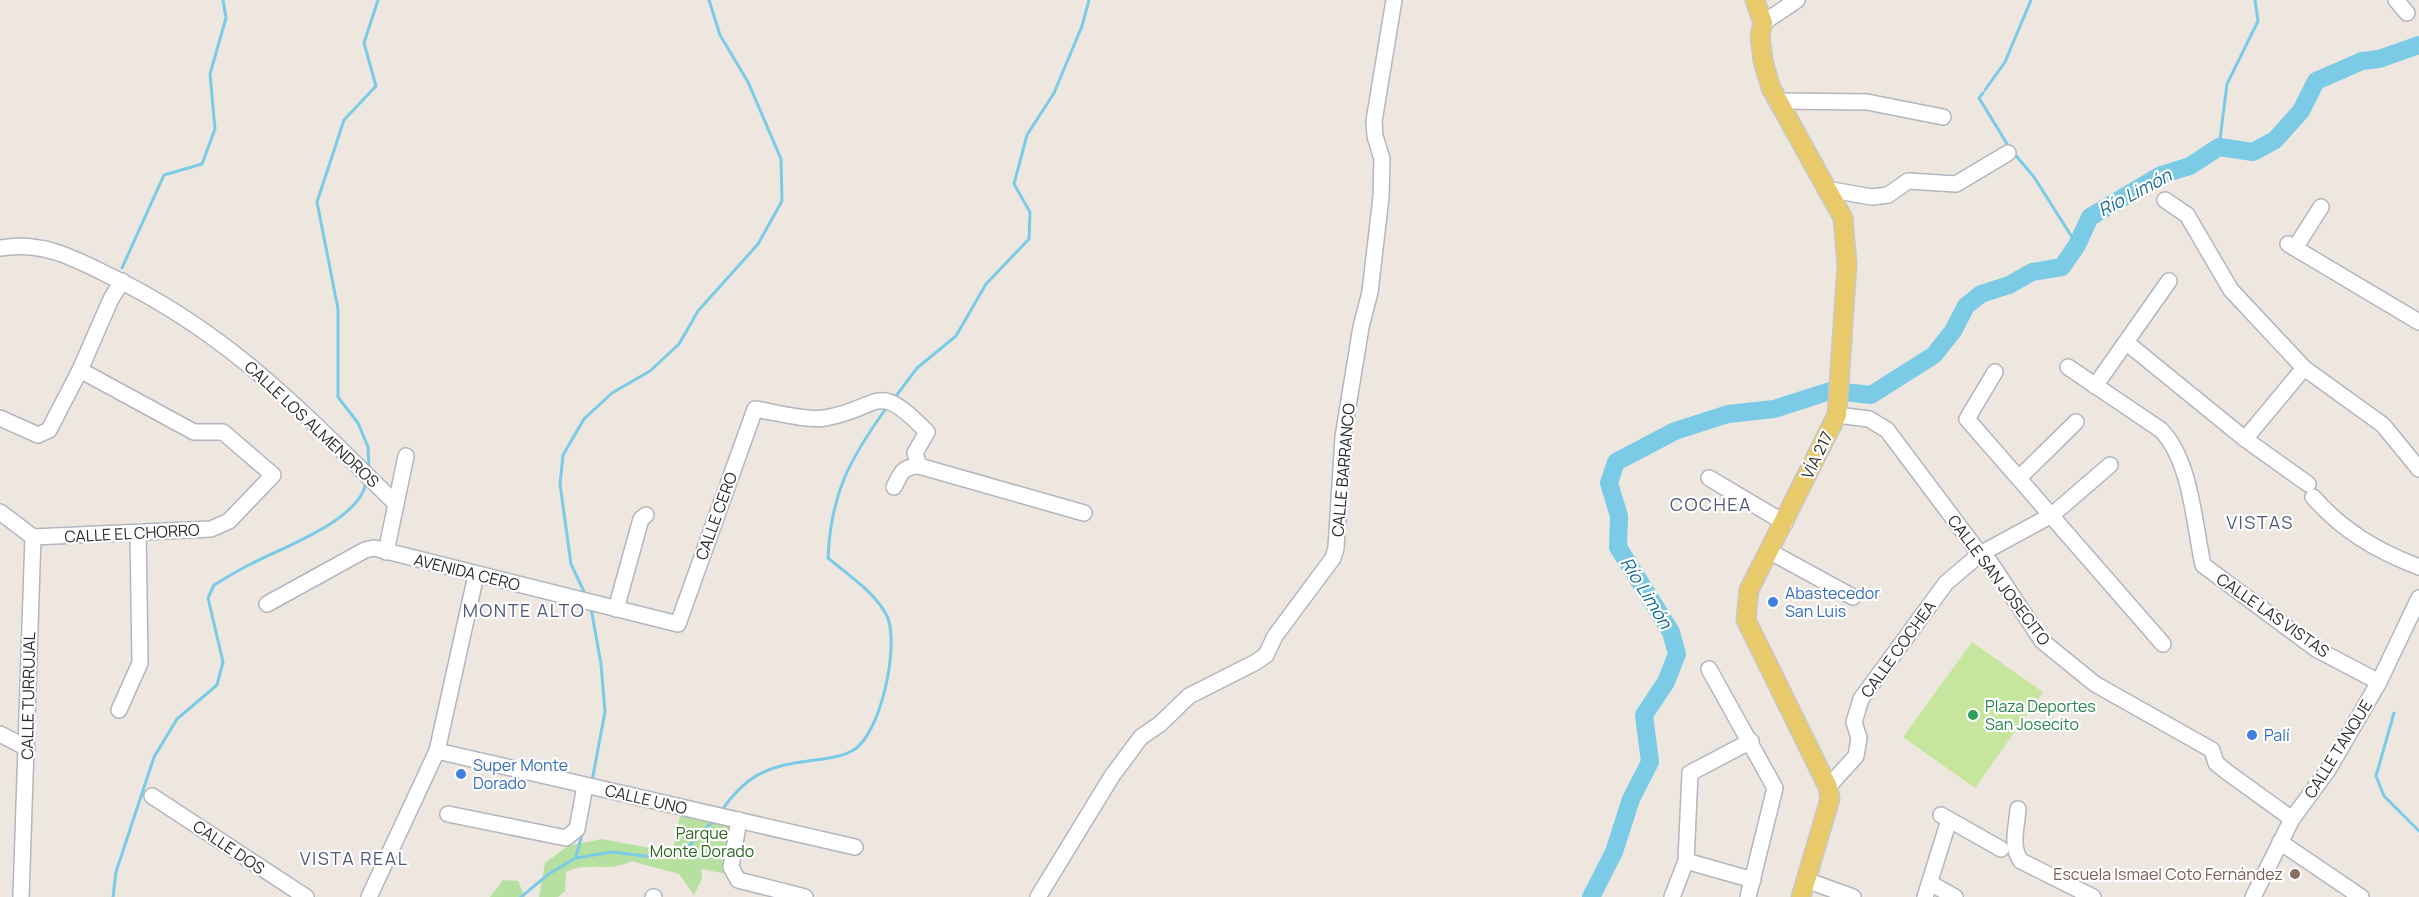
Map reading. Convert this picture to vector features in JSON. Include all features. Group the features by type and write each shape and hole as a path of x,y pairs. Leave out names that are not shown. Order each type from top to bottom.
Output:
{"main road":[{"name":"VÍA 217","path":"1755,0 1763,23 1760,36 1763,61 1776,101 1843,218 1847,239 1837,415 1785,523 1749,590 1746,620 1828,787"},
{"path":"1803,889 1830,799 1828,787"}],"street":[{"name":"CALLE BARRANCO","path":"1038,897 1112,776 1142,737 1160,724 1189,696 1266,655 1275,636 1333,558 1339,523 1343,437 1375,262 1382,159 1375,136 1374,121 1394,0"},
{"path":"1763,23 1797,0"},
{"path":"2396,0 2407,13"},
{"path":"1776,101 1867,102 1943,117"},
{"path":"1826,189 1872,197 1888,195 1908,181 1956,184 2008,153"},
{"path":"2165,200 2187,215 2231,290 2304,368 2383,425 2419,469"},
{"path":"2321,207 2291,246 2419,322"},
{"name":"CALLE LOS ALMENDROS","path":"0,249 18,247 59,251 122,281 191,320 246,360 396,504"},
{"path":"0,418 31,433 45,434 80,370 111,299 122,281"},
{"path":"2095,386 2169,281"},
{"path":"2127,343 2311,490 2331,517 2360,539 2392,557 2419,567"},
{"name":"CALLE LAS VISTAS","path":"2068,367 2161,430 2173,442 2181,459 2203,565 2316,649 2379,682"},
{"path":"2245,439 2304,368"},
{"name":"CALLE EL CHORRO","path":"33,537 138,533 220,526 229,520 273,476 223,432 194,432 80,370"},
{"path":"1995,372 1967,419 2163,644"},
{"name":"CALLE CERO","path":"678,624 755,410 822,419 872,401 891,401 903,407 927,432 915,453 919,466"},
{"name":"CALLE SAN JOSECITO","path":"1837,415 1869,419 1887,430 1980,554 1990,562 2042,641 2095,684 2212,750 2216,763 2292,819"},
{"path":"2019,478 2076,422"},
{"path":"386,552 406,456"},
{"name":"CALLE COCHEA","path":"1828,787 1856,756 1858,738 1854,722 1862,699 1946,583 1980,554 2052,515 2109,465"},
{"path":"894,487 902,470 907,466 919,466 1084,513"},
{"path":"1709,478 1785,523"},
{"path":"0,512 33,537"},
{"path":"616,609 641,519 646,515"},
{"path":"119,710 140,663 138,533"},
{"name":"CALLE TURRUJAL","path":"21,897 27,748 27,643 33,537"},
{"name":"AVENIDA CERO","path":"267,604 365,550 374,548 678,624"},
{"path":"1769,551 1853,597"},
{"path":"369,897 437,751 476,575"},
{"name":"CALLE TANQUE","path":"2253,897 2292,819 2328,770 2379,682 2419,598"},
{"path":"1709,669 1751,741 1775,788 1748,897"},
{"path":"0,734 27,748"},
{"path":"1672,897 1686,861 1690,773 1751,741"},
{"name":"CALLE UNO","path":"437,751 855,848"},
{"path":"448,814 566,838 577,829 585,786"},
{"name":"CALLE DOS","path":"152,796 306,897"},
{"path":"2018,809 2015,843 2017,855 2021,861 2093,897"},
{"path":"1956,897 1927,890 1945,818 2001,849"},
{"path":"739,820 731,867 738,880 805,897"},
{"path":"2280,842 2361,897"},
{"path":"1686,861 1753,880"},
{"path":"1803,889 1853,897"}],"green space":[{"name":"Plaza Deportes San Josecito","path":"1972,642 2043,692 1975,788 1903,737"},
{"name":"Parque Monte Dorado","path":"681,811 733,824 727,874 701,869 702,879 694,895 679,874 631,861 616,866 583,867 566,872 565,891 558,897 539,897 545,863 568,846 602,839 666,851 673,849"},
{"path":"503,880 518,881 525,897 490,897"}],"waterway":[{"path":"122,268 164,175 202,164 215,129 210,74 226,18 223,0"},
{"path":"369,468 368,447 358,423 338,397 338,309 317,202 344,120 376,86 364,43 378,0"},
{"path":"586,596 571,564 560,484 563,455 584,419 612,393 650,371 679,344 698,311 758,244 782,201 781,159 748,82 720,35 709,0"},
{"path":"893,400 917,368 956,336 986,284 1029,239 1030,212 1014,184 1027,135 1054,93 1082,26 1089,0"},
{"path":"1985,90 2005,62 2031,0"},
{"path":"2219,147 2227,84 2258,21 2255,0"},
{"name":"Río Limón","path":"1844,392 1871,395 1934,355 1953,331 1966,306 1981,294 2009,285 2032,272 2062,267 2077,245 2090,217 2161,175 2190,166 2219,147 2253,152 2275,140 2301,111 2316,81 2362,61 2379,59 2419,45"},
{"path":"1983,93 1979,98 2009,147"},
{"path":"2013,152 2034,177 2077,245"},
{"name":"Río Limón","path":"1591,897 1614,852 1631,799 1650,762 1644,715 1666,682 1677,654 1671,632 1618,547 1619,516 1609,483 1616,462 1675,431 1728,414 1774,409 1830,391"},
{"path":"721,811 730,799 757,775 780,766 836,757 852,751 872,728 889,667 891,647 887,616 876,599 828,558 833,514 844,478 862,444 887,407"},
{"path":"113,897 116,872 154,757 177,719 217,685 223,662 208,598 214,585 334,521 360,497 366,483"},
{"path":"591,608 601,664 605,712 592,781"},
{"path":"2394,713 2376,776 2384,796 2419,831"},
{"path":"576,857 587,815"},
{"path":"521,897 550,873 576,858 612,852 653,857 683,852 715,819"}],"place":[{"name":"Abastecedor San Luis","path":"1773,602"},
{"name":"Plaza Deportes San Josecito","path":"1973,715"},
{"name":"Palí","path":"2252,735"},
{"name":"Super Monte Dorado","path":"461,774"},
{"name":"Escuela Ismael Coto Fernández","path":"2295,874"}],"district":[{"name":"COCHEA","path":"1711,505"},
{"name":"VISTAS","path":"2260,523"},
{"name":"MONTE ALTO","path":"524,611"},
{"name":"VISTA REAL","path":"354,859"}]}
